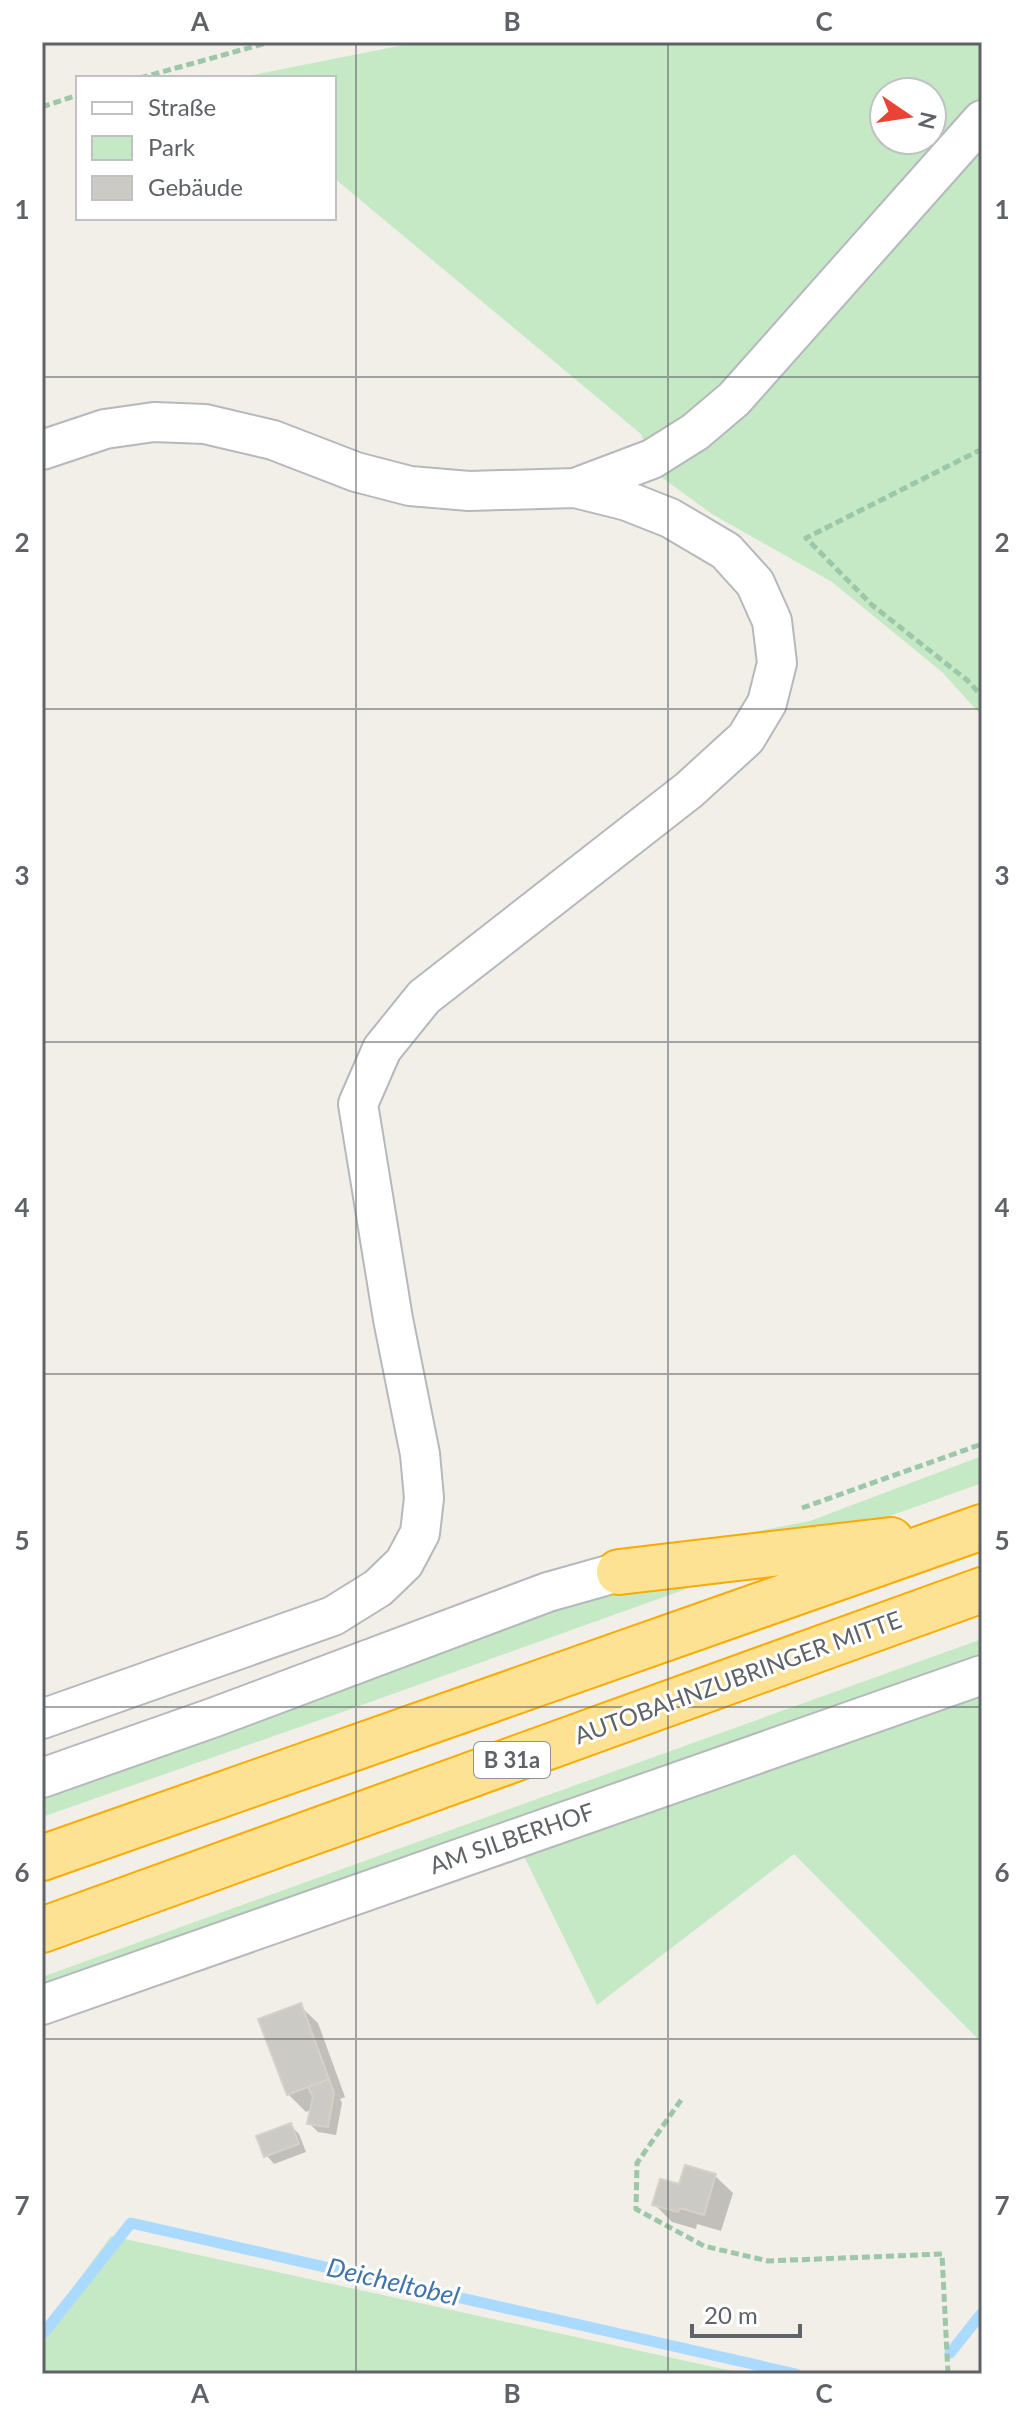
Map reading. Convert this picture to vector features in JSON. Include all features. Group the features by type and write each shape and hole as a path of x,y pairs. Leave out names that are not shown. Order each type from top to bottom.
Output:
{"highway":[{"path":"619,1572 975,1529"},
{"name":"B 31a","path":"42,1858 975,1529"},
{"name":"AUTOBAHNZUBRINGER MITTE","path":"42,1930 982,1590"}],"lane":[{"path":"575,488 652,459 695,432 734,399 982,120"},
{"path":"42,450 105,429 154,422 205,424 273,440 356,472 410,486 469,491 575,488 627,501 670,518 726,551 755,583 772,621 777,663 767,703 746,738 689,790 424,997 382,1049 358,1104 393,1319 420,1454 424,1498 420,1533 404,1563 378,1588 333,1616 42,1719"},
{"path":"42,1778 215,1717 548,1592 619,1572"},
{"name":"AM SILBERHOF","path":"42,2005 982,1675"}],"path":[{"path":"147,76 270,42"},
{"path":"42,107 76,96"},
{"path":"982,449 806,538 872,605 967,680 982,696"},
{"path":"681,2100 637,2163 636,2209 704,2246 768,2261 942,2254 948,2374"}],"green space":[{"path":"419,42 982,42 982,716 942,672 832,582 712,514 657,474 641,434 336,180 336,76 247,76"},
{"path":"982,1456 982,1483 42,1817 42,1786 728,1537 810,1521"},
{"path":"982,1639 982,2043 794,1854 597,2005 521,1850 42,2023 42,1977"},
{"path":"111,2236 746,2374 42,2374 42,2330"}],"building":[{"path":"301,2003 329,2079 287,2095 258,2019"},
{"path":"329,2079 334,2093 328,2127 307,2124 313,2097 308,2087"},
{"path":"291,2123 299,2144 264,2157 256,2136"},
{"path":"685,2165 716,2174 704,2215 652,2205 660,2179 679,2184"}],"waterway":[{"name":"Deicheltobel","path":"42,2335 131,2223 796,2374"},
{"name":"Deicheltobel","path":"950,2353 982,2313"}]}
